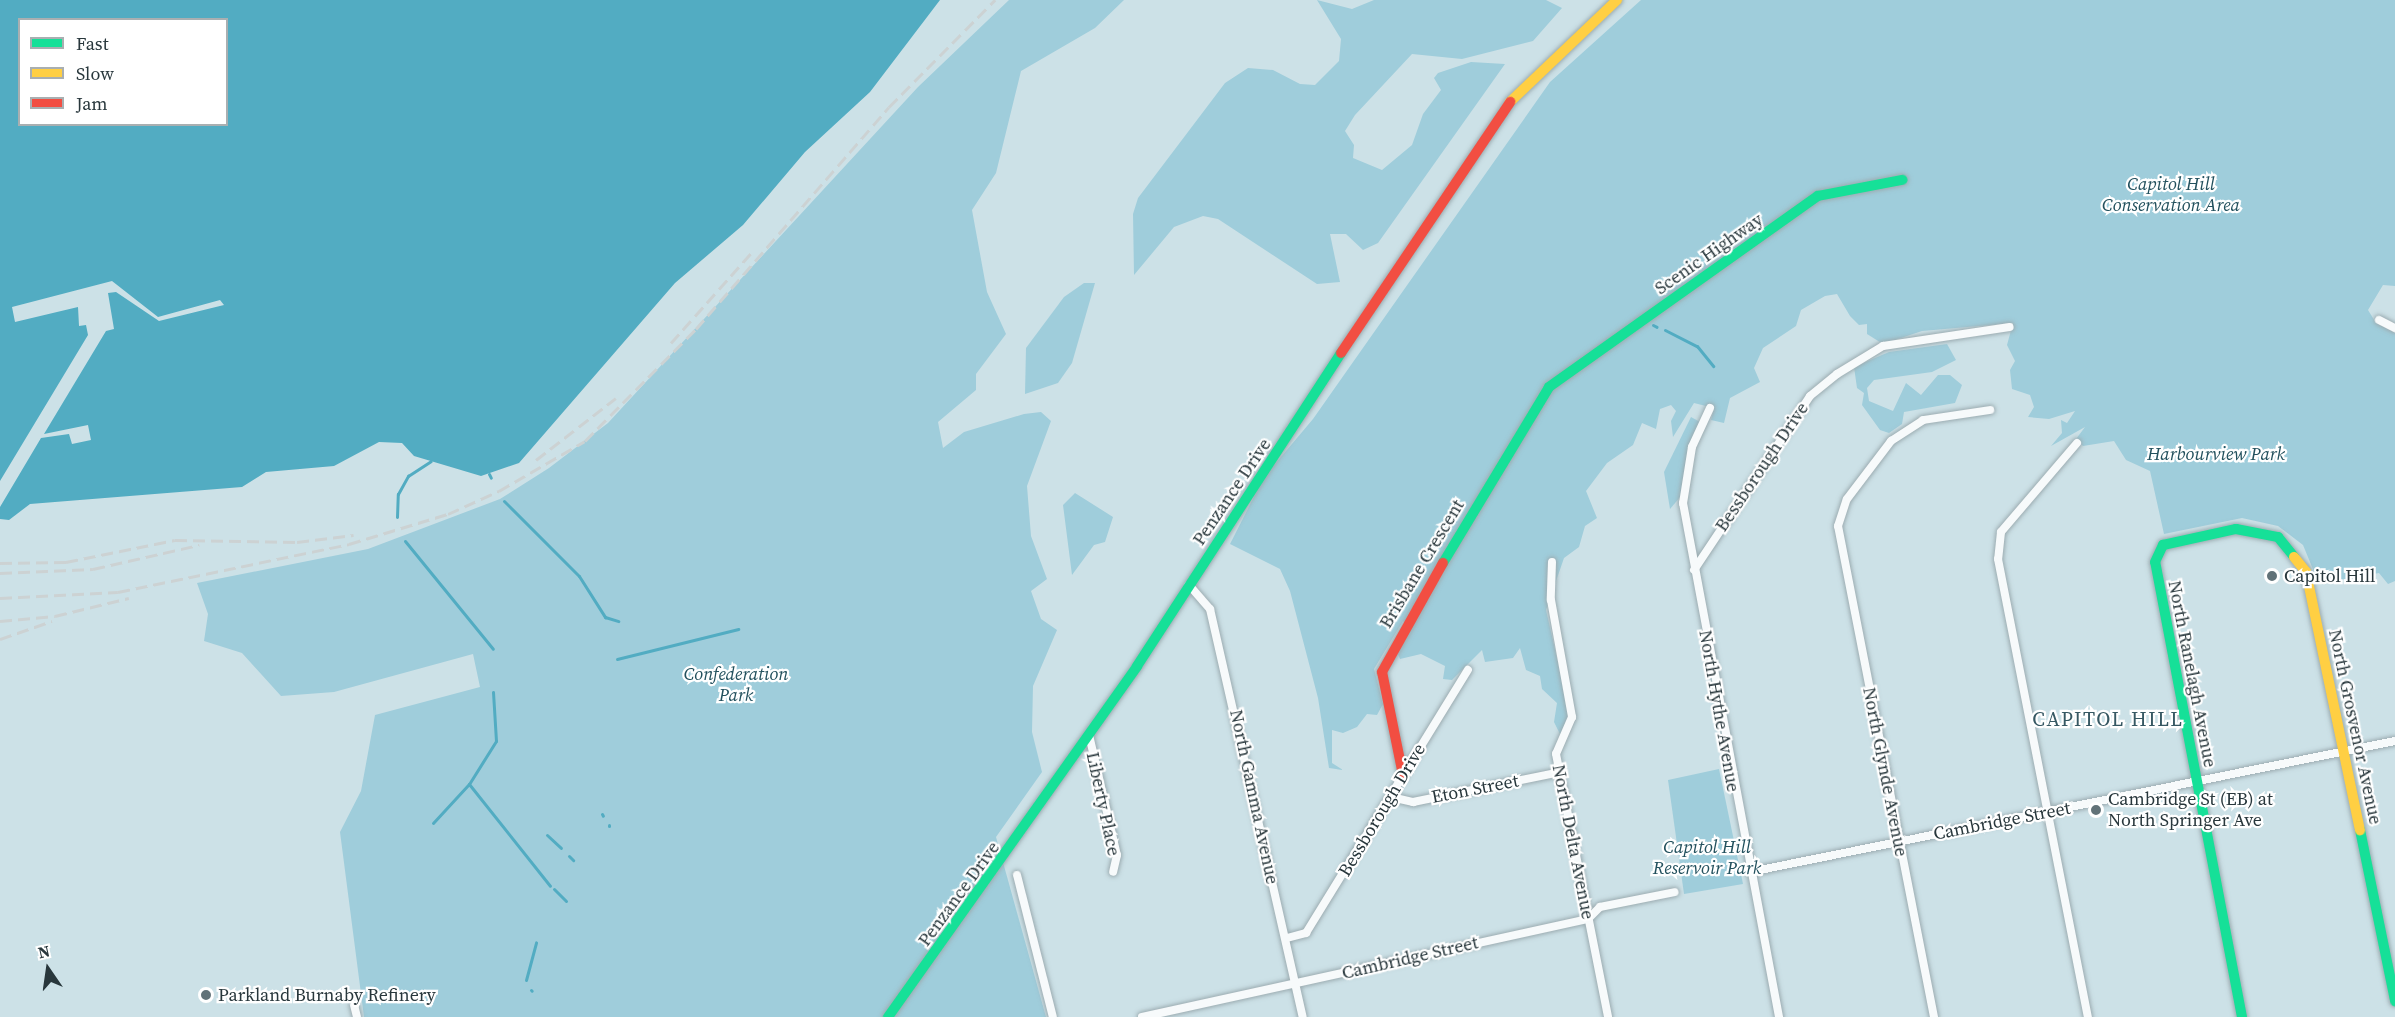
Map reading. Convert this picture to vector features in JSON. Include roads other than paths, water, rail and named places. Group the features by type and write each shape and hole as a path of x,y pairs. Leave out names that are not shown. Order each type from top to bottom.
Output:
{"street":[{"name":"Penzance Drive","path":"888,1017 1089,735 1488,129 1514,96 1617,0"},
{"name":"Scenic Highway","path":"1550,387 1818,196 1902,180"},
{"path":"2379,320 2395,328"},
{"name":"Bessborough Drive","path":"1694,570 1810,396 1837,374 1883,346 2010,327"},
{"name":"Brisbane Crescent","path":"1403,775 1382,672 1391,647 1550,387"},
{"name":"North Hythe Avenue","path":"1710,408 1692,447 1683,503 1750,872 1779,1017"},
{"name":"North Glynde Avenue","path":"1934,1017 1838,526 1846,499 1891,441 1923,420 1990,410"},
{"path":"2078,443 2001,532 1998,559 2088,1017"},
{"name":"North Ranelagh Avenue","path":"2242,1017 2155,573 2159,550 2173,542 2249,529 2277,537 2303,565"},
{"name":"North Delta Avenue","path":"1552,562 1551,600 1572,717 1556,754 1608,1017"},
{"name":"North Grosvenor Avenue","path":"2303,565 2395,1001"},
{"name":"North Gamma Avenue","path":"1189,585 1210,609 1287,938 1303,1017"},
{"name":"Bessborough Drive","path":"1287,938 1306,933 1468,670"},
{"name":"Liberty Place","path":"1089,735 1117,855 1113,872"},
{"name":"Cambridge Street","path":"1750,872 2395,741"},
{"name":"Eton Street","path":"1390,797 1413,802 1560,772"},
{"path":"1017,876 1053,1017"},
{"name":"Cambridge Street","path":"1142,1017 1588,919 1600,907 1675,892"},
{"path":"354,1005 357,1017"}],"water":[{"path":"0,0 940,0 870,92 805,152 743,225 675,283 519,463 481,476 414,456 402,443 379,442 334,466 266,472 242,487 30,504 9,520 0,519"}],"waterway":[{"path":"1653,325 1657,327"},
{"path":"1665,330 1697,346 1713,366"},
{"path":"397,517 398,494 408,476 431,461"},
{"path":"489,474 491,478"},
{"path":"504,501 579,576 605,617 618,621"},
{"path":"405,541 493,649"},
{"path":"617,659 738,629"},
{"path":"493,692 496,741 469,784 550,886"},
{"path":"433,823 469,784"},
{"path":"547,835 561,848"},
{"path":"569,856 573,860"},
{"path":"554,889 566,901"},
{"path":"526,980 536,942"}],"railway":[{"path":"0,598 118,592 349,544 448,514 499,491 585,441 696,329 889,107 995,0"},
{"path":"671,343 753,251"},
{"path":"536,460 616,398"},
{"path":"0,563 66,562 175,540 297,542 354,535"},
{"path":"0,573 93,569 199,545"},
{"path":"0,621 55,616 129,598"},
{"path":"0,639 52,621"}],"place":[{"name":"Capitol Hill","path":"2272,576"},
{"name":"Cambridge St (EB) at North Springer Ave","path":"2096,810"},
{"name":"Parkland Burnaby Refinery","path":"206,995"}],"district":[{"name":"CAPITOL HILL","path":"2108,719"}],"park label":[{"name":"Capitol Hill Conservation Area","path":"2171,195"},
{"name":"Harbourview Park","path":"2216,454"},
{"name":"Confederation Park","path":"736,685"},
{"name":"Capitol Hill Reservoir Park","path":"1707,858"}]}
